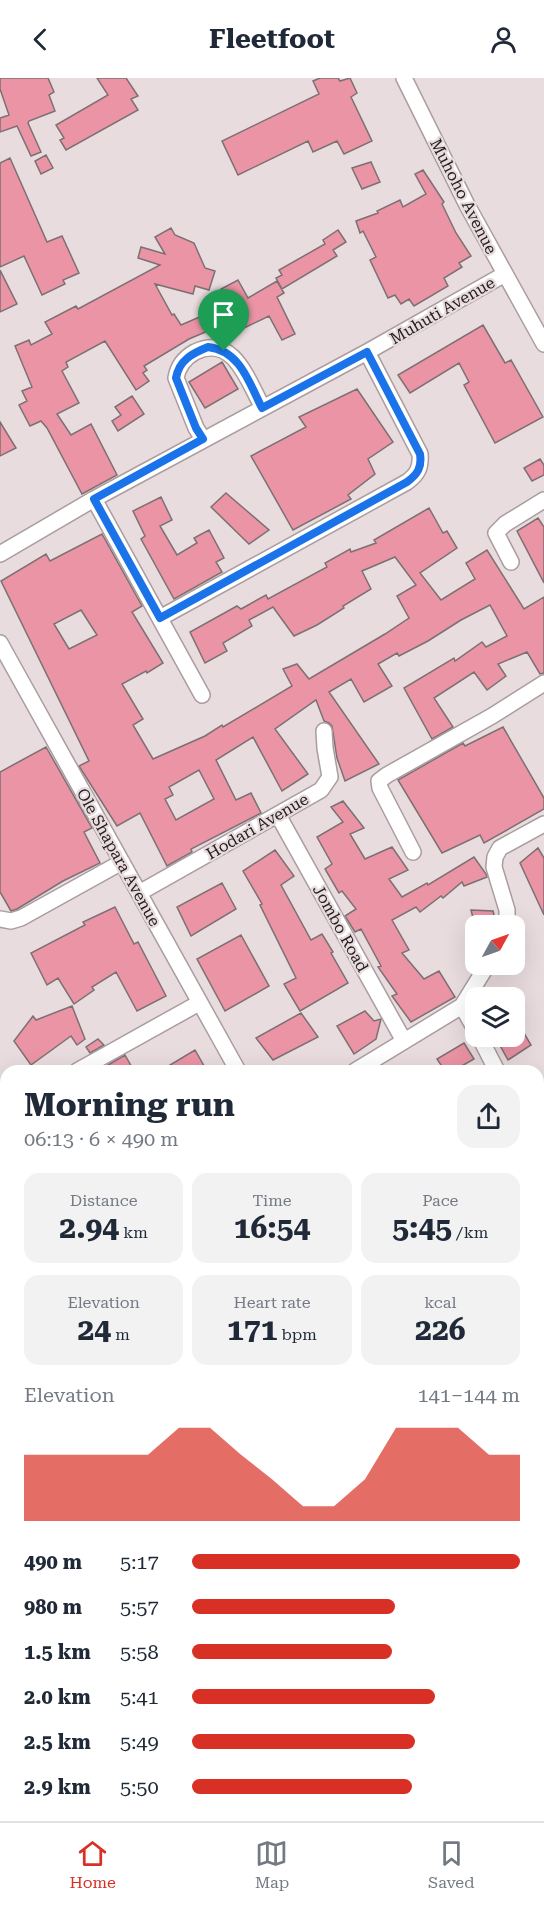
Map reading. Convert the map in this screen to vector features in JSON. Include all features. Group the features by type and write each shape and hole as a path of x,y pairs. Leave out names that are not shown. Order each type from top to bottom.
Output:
{"street":[{"name":"Muhoho Avenue","path":"404,78 467,205 544,344"},
{"name":"Muhuti Avenue","path":"0,554 94,499 367,352 505,274"},
{"path":"203,439 196,428 176,378 177,369 182,362 196,352 208,347 219,348 236,360 262,408"},
{"path":"160,618 416,475 420,465 420,454 367,352"},
{"path":"94,499 202,695"},
{"path":"511,562 496,533 505,524 544,500"},
{"name":"Ole Shapara Avenue","path":"0,643 235,1065"},
{"path":"413,852 380,788 380,782 387,774 492,716 544,683"},
{"name":"Hodari Avenue","path":"139,893 321,790 330,777 324,731"},
{"name":"Jombo Road","path":"278,815 404,1041"},
{"path":"507,915 494,867 495,857 500,849 544,824"},
{"path":"0,919 11,921 21,918 122,862"},
{"path":"365,1065 462,1006 481,975"},
{"path":"88,1065 199,1003"},
{"path":"462,1006 465,1011"},
{"path":"485,1047 494,1065"}],"building":[{"path":"0,78 48,78 54,92 49,95 55,111 28,123 41,152 31,156 17,126 0,132 0,118 9,115 0,89"},
{"path":"97,78 126,78 138,96 131,99 138,110 66,150 60,140 64,138 56,125 108,95"},
{"path":"320,78 338,78 340,81 350,78 357,93 351,97 372,141 344,154 337,141 313,152 308,141 238,175 222,141 319,94 313,81"},
{"path":"46,155 53,168 41,174 35,161"},
{"path":"10,158 47,242 62,236 79,273 63,280 65,284 42,295 24,256 0,267 0,163"},
{"path":"371,162 380,182 362,189 352,168"},
{"path":"423,170 444,202 442,204 456,233 471,256 459,263 462,267 444,278 448,286 414,306 409,299 401,304 395,295 388,298 370,260 376,257 363,231 360,233 356,221 378,213 377,211 400,200 403,207 426,194 415,174"},
{"path":"171,228 175,235 194,243 205,268 215,271 209,290 195,286 193,294 155,284 172,315 174,314 181,325 204,315 210,330 189,339 144,366 147,370 143,373 149,381 136,390 105,341 66,362 68,367 62,371 79,403 57,414 71,435 91,424 117,475 82,494 47,428 41,421 30,426 19,405 27,401 22,391 32,387 15,346 29,340 31,345 52,334 45,322 76,306 78,309 160,265 138,258 141,247 165,254 155,237"},
{"path":"338,230 346,242 333,250 337,256 282,289 276,278 282,275 279,270 325,244 323,240"},
{"path":"0,270 17,304 0,312"},
{"path":"238,280 248,298 277,281 284,293 277,297 295,334 282,340 269,316 242,329 229,305 232,303 228,302 221,289"},
{"path":"483,325 505,363 511,360 543,417 495,443 464,385 469,382 459,363 410,393 398,375"},
{"path":"222,362 238,389 205,408 189,382"},
{"path":"357,389 393,442 368,459 375,474 348,495 351,499 293,530 251,456 306,427 299,417"},
{"path":"132,396 144,414 118,431 112,421 121,415 115,407"},
{"path":"0,422 16,448 0,456"},
{"path":"540,459 544,465 544,475 532,481 524,468"},
{"path":"226,493 269,530 249,544 211,507"},
{"path":"161,497 172,520 160,526 177,555 197,543 194,538 209,530 224,558 216,562 222,572 174,599 141,539 145,536 133,511"},
{"path":"429,508 443,533 447,531 457,548 420,573 441,600 475,579 466,563 487,550 524,609 544,597 544,673 540,674 527,652 498,664 506,676 487,690 474,672 434,698 453,727 432,739 404,688 454,658 455,661 482,642 486,647 507,636 490,605 428,641 399,656 397,653 378,664 392,686 364,702 351,679 329,692 379,764 345,781 337,758 332,726 324,721 316,700 275,729 308,774 282,791 253,737 216,760 236,800 251,793 261,813 191,849 192,852 167,866 140,813 117,826 79,766 89,761 1,581 46,554 50,561 102,534 142,606 132,612 163,663 122,684 143,719 133,725 153,759 205,736 222,725 223,727 292,686 283,669 297,664 309,679 409,618 397,596 416,585 395,557 362,571 371,589 317,625 294,636 273,607 249,620 252,626 223,643 227,651 205,663 190,632 237,606 241,609 266,595 268,599 327,567 325,563 350,549 351,552 376,543 374,540","holes":["81,610 97,635 69,649 54,624","199,770 214,799 176,820 165,799 173,795 169,787"]},
{"path":"538,518 544,527 544,583 517,531"},
{"path":"503,727 544,798 544,809 484,843 480,835 442,853 398,780 463,743 465,746"},
{"path":"46,747 92,828 84,832 100,863 11,911 0,892 0,772"},
{"path":"343,801 364,828 350,834 365,859 392,847 408,870 389,879 402,897 427,883 428,885 474,857 487,877 464,886 462,882 443,898 441,896 420,912 416,907 392,920 409,950 402,953 424,979 439,971 455,997 411,1022 392,996 397,994 378,967 381,966 361,929 355,932 345,916 356,909 342,891 339,893 325,869 332,864 317,837 343,822 331,807"},
{"path":"538,848 544,858 544,915 520,863"},
{"path":"275,850 294,876 281,885 311,940 322,934 348,983 300,1011 284,984 296,978 260,905 262,904 243,871"},
{"path":"222,883 236,909 191,936 177,907"},
{"path":"115,907 134,944 138,942 166,996 137,1011 116,972 92,987 94,990 74,1004 58,978 47,985 31,953 85,925 83,922"},
{"path":"471,910 493,911 494,915 472,915"},
{"path":"241,935 269,986 225,1011 197,959"},
{"path":"72,1006 85,1039 77,1045 71,1036 31,1065 14,1041 33,1016 36,1020"},
{"path":"365,1011 374,1021 381,1019 376,1039 354,1054 337,1026"},
{"path":"301,1013 318,1037 273,1060 256,1038"},
{"path":"525,1035 531,1045 508,1060 501,1047 525,1047"},
{"path":"98,1039 104,1045 90,1053 86,1047"},
{"path":"464,1043 474,1059 464,1065 441,1065 437,1059"},
{"path":"195,1050 204,1065 170,1065"},
{"path":"125,1055 131,1065 108,1065"}],"route":[{"path":"208,347 224,351 241,366 262,408 367,352 420,454 419,471 407,482 160,618 94,499 203,439 178,386 177,369 190,355 208,347"}]}
